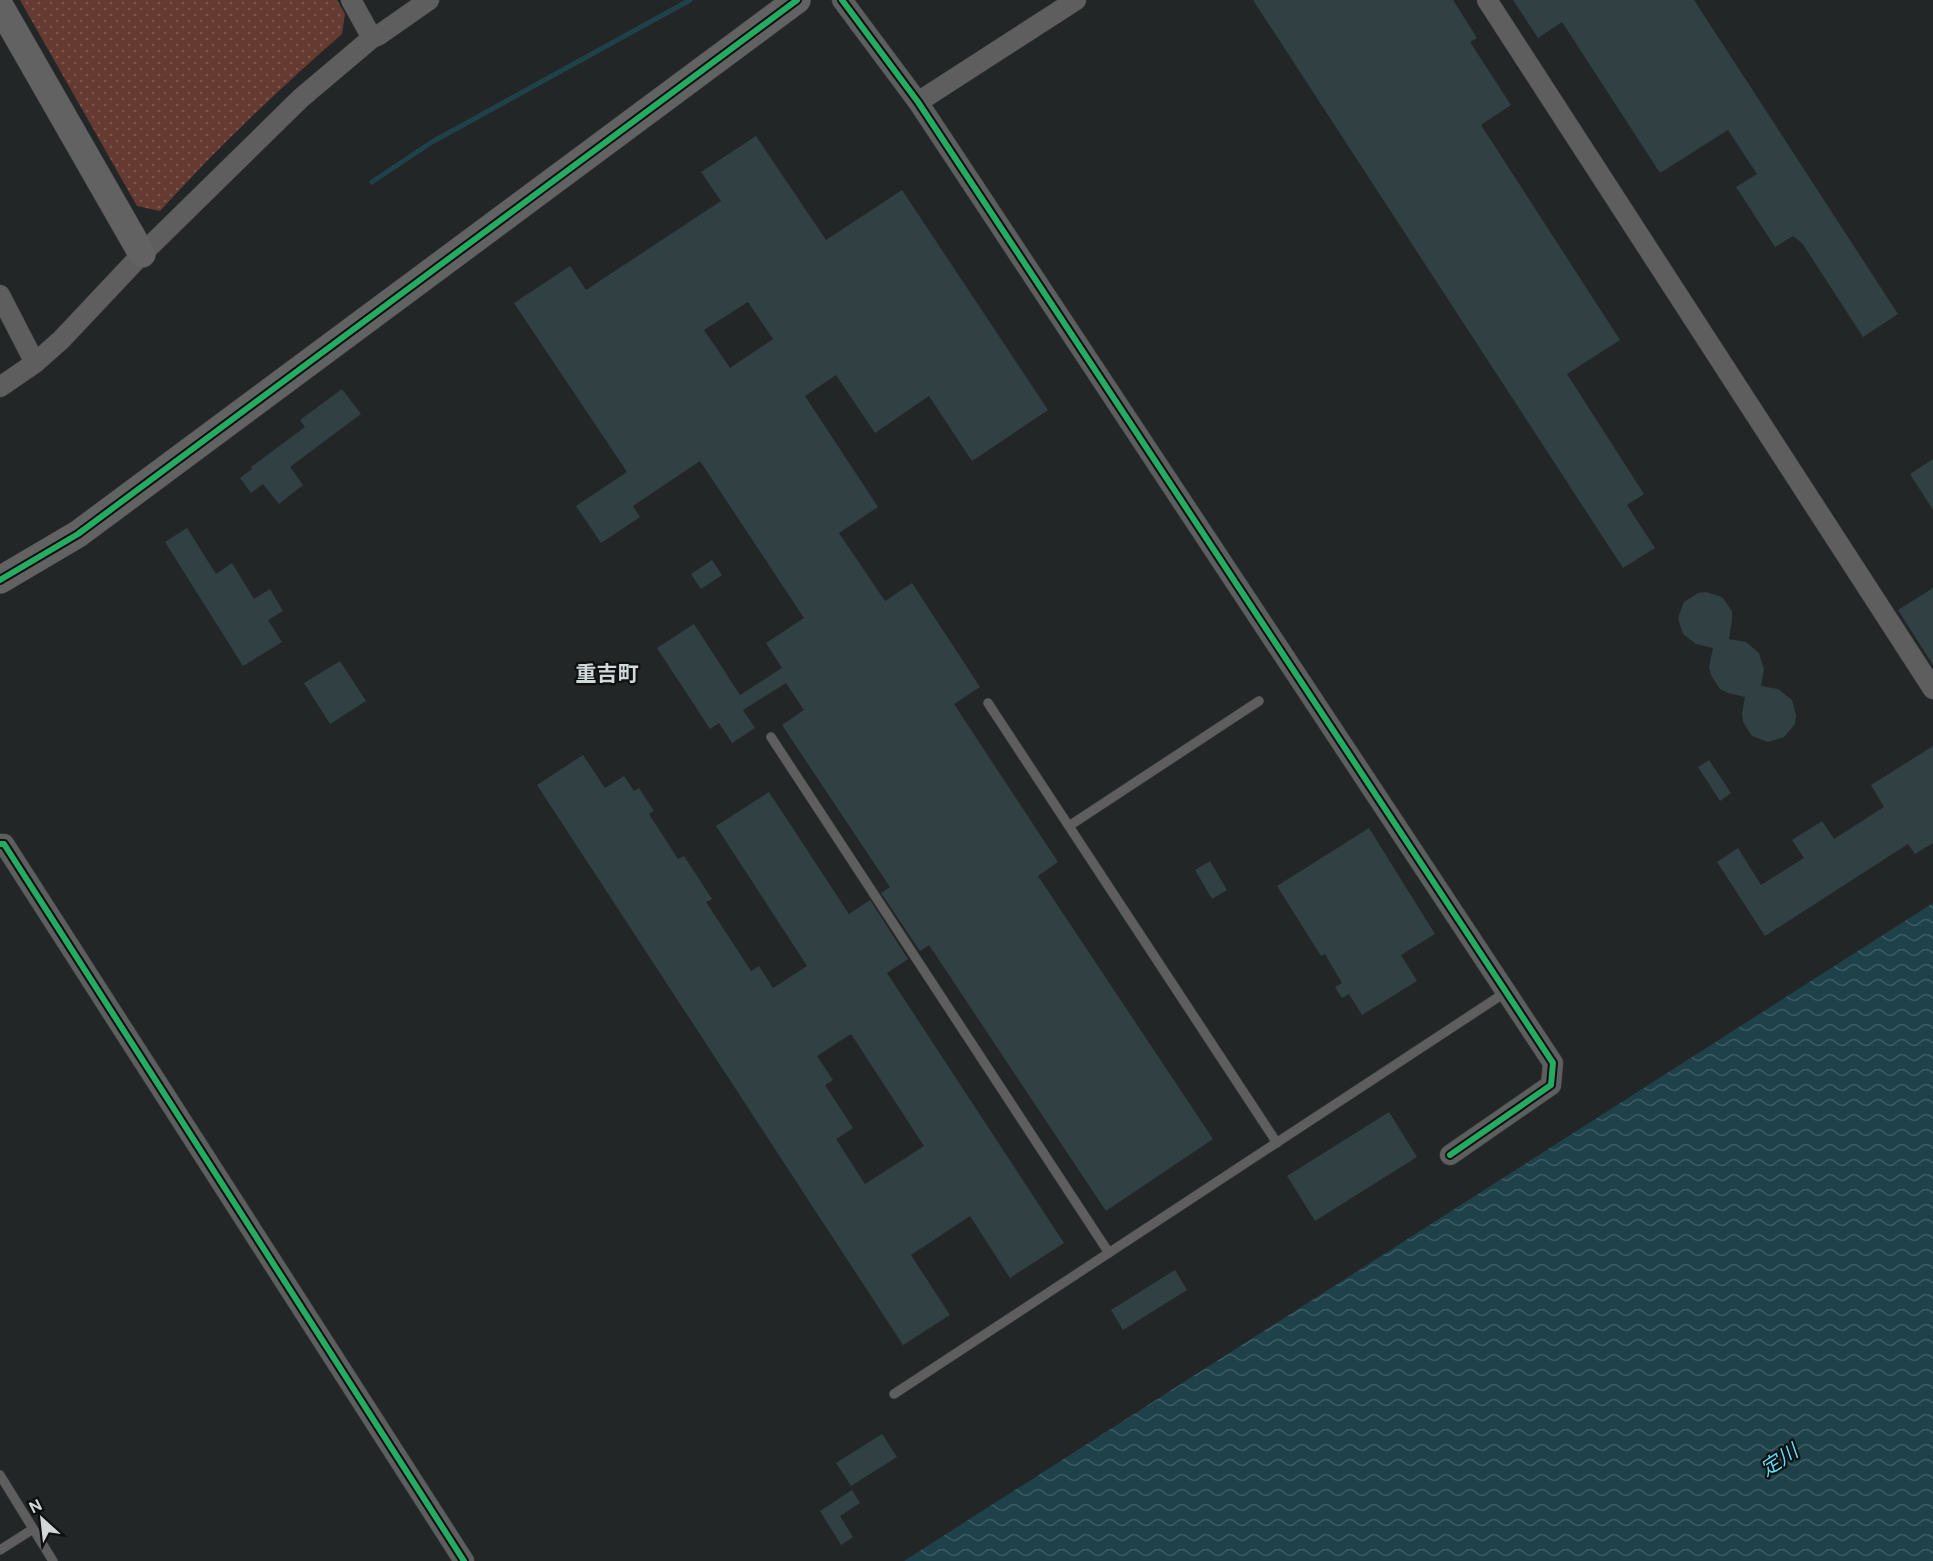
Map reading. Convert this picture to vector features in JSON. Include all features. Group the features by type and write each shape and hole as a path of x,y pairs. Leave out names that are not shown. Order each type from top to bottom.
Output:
{"street":[{"path":"351,0 372,38"},
{"path":"0,387 61,340 142,254 301,98 372,38 429,0"},
{"path":"0,580 78,534 797,0"},
{"path":"842,0 918,102 1552,1063 1551,1085 1450,1155"},
{"path":"918,102 1076,0"},
{"path":"1487,0 1933,689"},
{"path":"0,6 142,254"},
{"path":"0,295 34,363"},
{"path":"0,844 4,844 464,1561"}],"lane":[{"path":"1069,826 1259,701"},
{"path":"988,703 1277,1143"},
{"path":"771,736 1109,1253"},
{"path":"894,1394 1506,992"},
{"path":"0,1475 54,1561"},
{"path":"0,1550 33,1528"}],"shaded area":[{"path":"20,0 337,0 345,14 342,34 248,120 160,211 137,206"}],"water":[{"name":"定川","path":"1933,903 1933,1561 904,1561"}],"building":[{"path":"1253,0 1453,0 1477,38 1470,42 1511,105 1481,125 1620,340 1567,374 1644,494 1627,505 1655,548 1623,568"},
{"path":"1513,0 1694,0 1898,314 1863,337 1802,243 1793,236 1775,247 1736,187 1757,174 1728,130 1660,173 1562,22 1538,38"},
{"path":"756,136 826,240 902,190 1048,410 972,461 929,396 875,433 836,375 805,396 878,507 839,533 885,601 912,583 980,687 954,704 1058,862 1038,876 1213,1139 1106,1211 929,945 920,951 881,893 890,887 782,725 804,710 786,683 743,710 755,728 732,743 719,723 710,729 657,648 694,624 740,695 782,668 766,643 804,618 700,461 633,506 640,517 601,543 576,506 627,472 514,303 570,266 586,290 721,201 701,172","holes":["748,302 773,339 730,368 704,330"]},
{"path":"342,389 361,414 290,467 303,485 279,504 263,484 251,493 240,478 252,469 251,467 305,427 300,420"},
{"path":"1933,459 1933,510 1910,474"},
{"path":"187,528 216,574 232,563 254,599 270,589 283,611 268,620 282,642 243,666 165,542"},
{"path":"712,560 722,575 701,589 691,574"},
{"path":"1933,588 1933,665 1898,610"},
{"path":"1706,592 1722,597 1732,611 1729,639 1746,642 1759,653 1764,669 1761,686 1778,689 1792,700 1796,715 1795,724 1784,737 1768,742 1752,736 1743,722 1745,697 1720,689 1711,675 1709,667 1713,648 1696,644 1683,634 1678,618 1684,602 1698,593"},
{"path":"340,661 366,701 330,724 304,683"},
{"path":"1933,746 1933,843 1915,854 1908,844 1765,936 1717,862 1738,848 1761,885 1804,858 1792,840 1822,821 1834,839 1884,807 1871,785"},
{"path":"583,755 605,788 624,776 634,791 639,788 654,811 649,814 678,859 684,856 712,899 706,902 751,971 759,966 773,988 807,966 716,826 769,792 849,914 870,900 908,959 887,973 1064,1243 1010,1278 970,1216 911,1255 950,1315 903,1345 537,785","holes":["851,1034 924,1146 865,1184 836,1139 853,1128 825,1085 833,1080 817,1056"]},
{"path":"1709,760 1731,793 1720,801 1698,767"},
{"path":"1369,828 1435,934 1401,955 1417,981 1362,1015 1349,994 1342,998 1335,987 1342,983 1325,954 1321,956 1277,886"},
{"path":"1210,861 1227,890 1212,899 1195,870"},
{"path":"1389,1112 1417,1157 1315,1221 1287,1176"},
{"path":"1175,1270 1187,1290 1123,1330 1111,1310"},
{"path":"882,1434 897,1457 851,1486 836,1463"},
{"path":"852,1490 860,1503 840,1516 853,1537 841,1545 820,1511"}],"waterway":[{"path":"372,182 432,142 690,0"}],"cycle path":[{"path":"0,580 78,534 797,0"},
{"path":"842,0 918,102 1553,1063 1551,1085 1450,1155"},
{"path":"0,844 4,844 464,1561"}],"district":[{"name":"重吉町","path":"607,674"}]}
